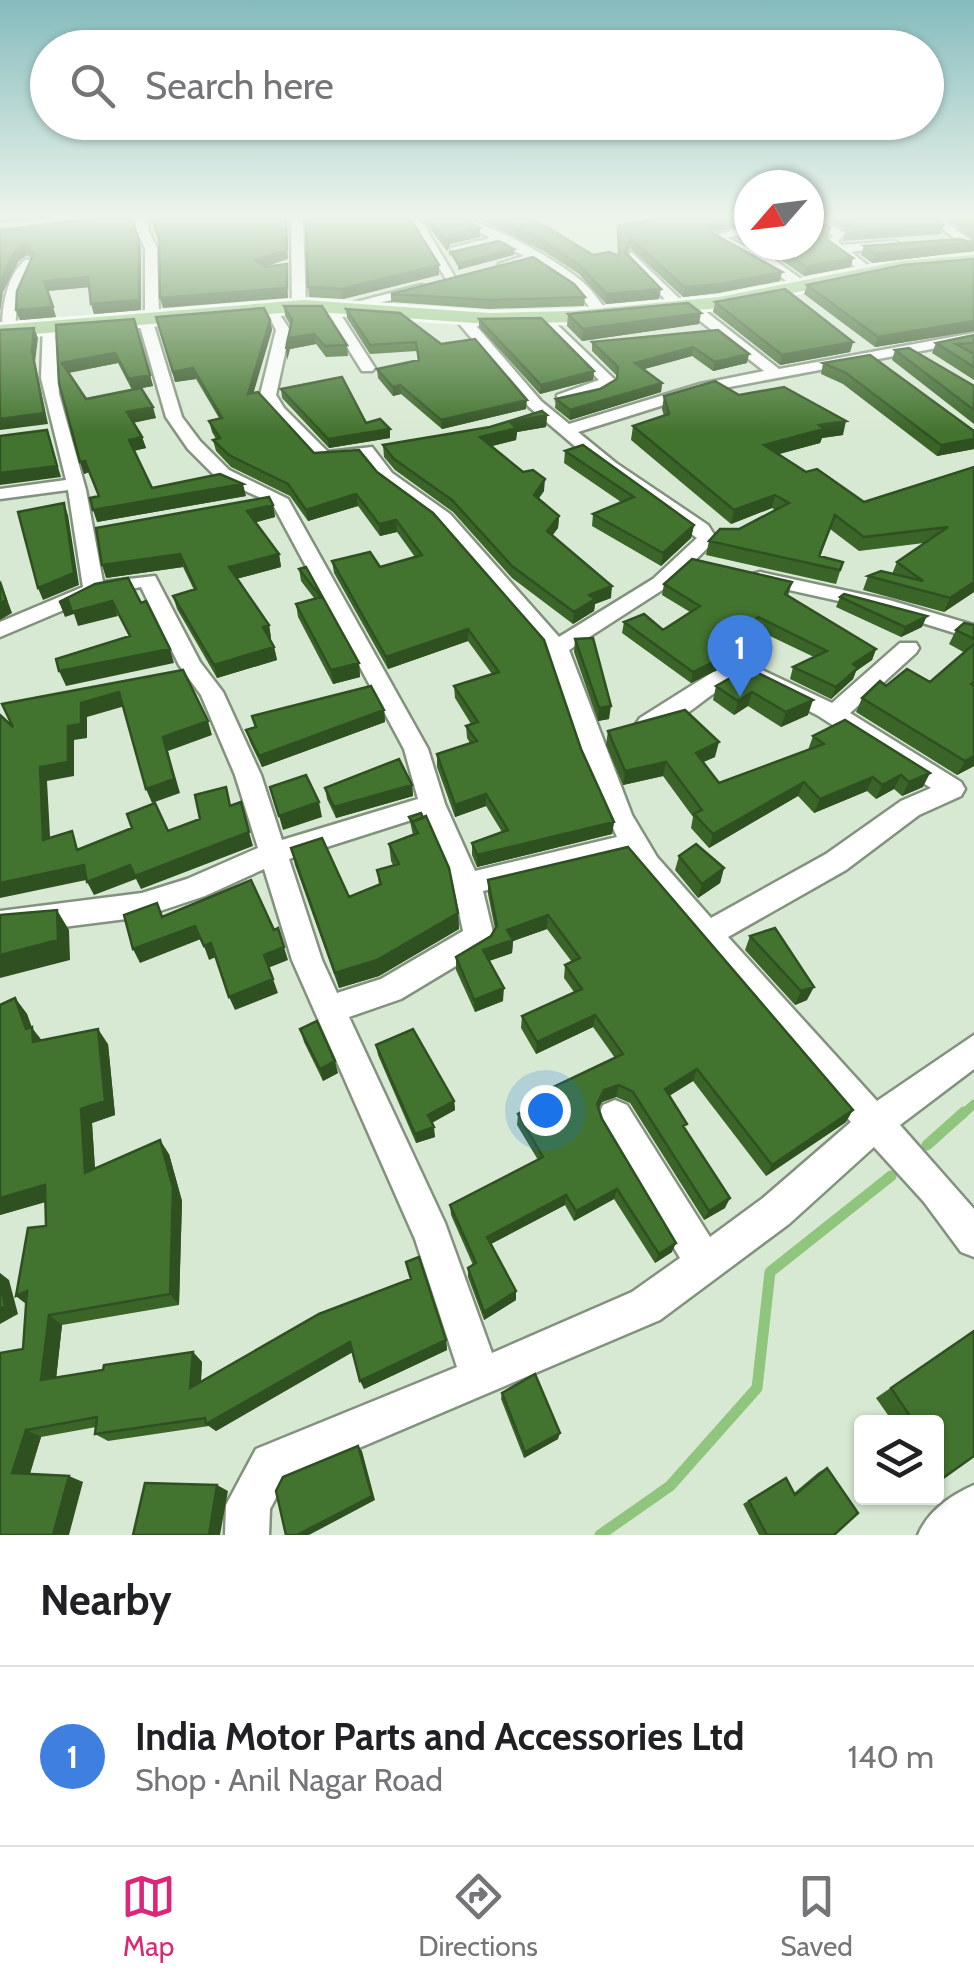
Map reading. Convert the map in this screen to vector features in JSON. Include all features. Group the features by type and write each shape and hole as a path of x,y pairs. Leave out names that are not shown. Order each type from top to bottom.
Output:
{"main road":[{"path":"4,331 148,316 213,304 270,309 339,307 461,317 546,317 686,307 809,290"}],"street":[{"path":"4,331 14,290"},
{"path":"149,290 148,316 174,417 194,445 224,474 279,499 372,686 416,749 432,804 467,884 479,937 390,988 330,1010"},
{"path":"298,308 299,290"},
{"path":"367,368 339,307 416,290"},
{"path":"584,290 600,312"},
{"path":"667,290 774,372"},
{"path":"794,290 797,293"},
{"path":"270,309 283,330 269,401 324,458 375,450 386,477 442,518 557,648 632,844 874,1124 938,1189 974,1239"},
{"path":"461,317 535,411 567,430 610,467 701,529 707,538 696,562 557,648"},
{"path":"535,411 592,392 609,382 546,317"},
{"path":"48,327 44,351 49,432 94,532 94,590"},
{"path":"696,334 724,330"},
{"path":"567,430 705,387 862,348 906,348 974,337"},
{"path":"862,348 890,369"},
{"path":"906,348 938,368"},
{"path":"0,494 74,484"},
{"path":"238,508 279,499"},
{"path":"701,529 708,526 727,536"},
{"path":"740,573 870,601 974,632"},
{"path":"0,630 94,590 148,580 194,670 234,721 272,854 330,1010 432,1236 481,1378"},
{"path":"834,714 908,648"},
{"path":"164,677 194,670"},
{"path":"588,734 630,730 672,716 733,671 747,670 963,784"},
{"path":"710,934 836,862 910,808 963,784"},
{"path":"0,922 142,906 272,854 432,804"},
{"path":"467,884 632,844"},
{"path":"247,1535 248,1505 271,1464 646,1306 776,1211 874,1124 974,1050"},
{"path":"615,1117 705,1264"},
{"path":"940,1535 974,1508"}],"building":[{"path":"47,290 53,307 16,310 17,291"},
{"path":"89,290 139,290 139,300 91,304"},
{"path":"160,290 266,290 160,298"},
{"path":"408,290 579,290 585,297 489,300 391,294"},
{"path":"603,290 654,290 607,294"},
{"path":"786,290 853,342 782,355 715,302"},
{"path":"813,290 974,290 974,321 878,337"},
{"path":"688,303 701,313 583,329 568,314"},
{"path":"284,306 322,306 347,345 325,346 314,334 288,338 292,320"},
{"path":"264,308 270,320 248,394 258,392 314,453 359,450 377,472 433,513 544,640 581,749 614,822 477,855 472,843 508,830 486,794 455,805 437,754 477,741 466,726 478,722 454,686 499,672 468,629 386,657 332,561 370,552 380,567 422,555 396,520 379,524 356,494 306,510 288,484 229,455 213,440 220,438 209,421 222,418 193,368 173,372 156,317"},
{"path":"346,309 400,313 441,344 475,339 527,400 441,420 400,385 393,387 377,369 419,360 416,342 370,345"},
{"path":"541,318 594,371 541,385 479,319"},
{"path":"134,319 150,375 129,379 115,353 62,363 86,399 141,388 153,407 127,412 142,437 129,440 152,488 220,474 243,484 93,510 90,498 99,496 85,461 80,462 59,383 56,325"},
{"path":"34,328 32,351 44,413 0,419 0,330"},
{"path":"718,330 749,354 715,362 693,347 635,363 662,383 570,410 556,399 600,389 617,379 618,367 592,342"},
{"path":"974,335 974,343 956,344 974,354 974,367 936,343"},
{"path":"909,348 974,386 974,410 895,350"},
{"path":"870,355 974,431 974,439 941,445 846,373 823,363"},
{"path":"342,377 366,423 380,419 390,429 328,439 281,389"},
{"path":"715,381 739,395 784,387 846,421 819,425 824,429 764,445 806,472 817,469 864,502 974,467 974,582 950,598 868,576 881,571 923,581 897,562 948,527 864,537 835,515 819,556 843,562 840,570 709,541 720,529 739,529 789,503 775,495 734,510 633,426 669,414 664,396"},
{"path":"542,411 547,415 510,422 517,428 480,437 523,472 533,470 545,479 534,495 559,516 547,531 612,586 589,595 595,599 574,612 512,566 452,500 394,459 383,445 490,427"},
{"path":"47,430 57,466 0,473 0,436"},
{"path":"583,445 694,525 663,553 593,514 634,497 565,451"},
{"path":"269,497 273,505 247,511 279,554 229,567 269,625 263,627 274,647 214,665 173,596 196,589 180,554 102,565 96,528"},
{"path":"64,503 74,573 38,588 18,512"},
{"path":"692,559 792,582 785,594 876,649 853,664 858,668 836,687 793,667 827,651 758,617 723,649 729,654 693,672 624,622 644,614 663,630 700,606 664,584"},
{"path":"306,567 359,663 331,670 296,604 321,597 299,569"},
{"path":"128,578 141,603 146,601 170,649 59,671 56,659 130,636 112,601 72,612 68,600 59,602 95,584"},
{"path":"0,582 6,600 0,603"},
{"path":"844,594 927,616 905,627 840,597"},
{"path":"964,623 974,625 974,639 956,630"},
{"path":"593,638 611,706 599,708 575,639"},
{"path":"974,644 974,756 965,761 862,698 880,681 886,686 907,669 930,682"},
{"path":"748,668 813,700 786,712 752,692 738,701 716,686"},
{"path":"183,670 208,721 163,737 174,779 146,789 119,692 81,703 81,724 68,726 68,762 40,767 43,840 72,831 77,850 132,828 127,814 155,803 168,831 200,819 195,795 226,787 230,806 241,802 249,832 135,876 130,865 87,882 84,865 0,883 0,715 13,727 2,704"},
{"path":"371,686 384,710 259,756 246,730 256,727 252,716"},
{"path":"685,710 719,742 696,753 719,783 824,744 813,736 845,720 930,773 909,782 901,775 882,785 873,777 820,799 804,782 713,834 694,814 702,810 666,762 625,771 608,731"},
{"path":"399,759 412,785 334,807 325,788"},
{"path":"306,775 319,802 279,816 270,787"},
{"path":"421,813 423,818 412,822 409,817"},
{"path":"426,816 449,868 458,913 377,960 335,973 291,848 322,838 349,897 381,884 377,870 399,864 389,844 418,833 412,822"},
{"path":"696,844 724,868 702,884 679,856"},
{"path":"628,847 853,1110 772,1165 697,1069 665,1089 687,1124 683,1126 730,1198 709,1211 633,1092 619,1085 604,1090 597,1104 602,1119 676,1243 659,1254 617,1189 576,1211 566,1195 487,1237 516,1291 484,1312 468,1268 476,1263 450,1205 543,1157 518,1114 552,1094 549,1089 623,1054 595,1015 537,1042 522,1016 582,989 565,965 580,958 548,915 507,930 513,940 483,950 504,988 474,1000 456,957 491,936 497,926 488,880"},
{"path":"251,880 274,930 278,928 284,947 264,955 273,979 229,997 211,943 204,946 195,926 133,949 124,915 157,903 162,917"},
{"path":"57,910 58,940 0,955 0,915"},
{"path":"775,928 814,987 801,991 750,936"},
{"path":"15,998 26,1029 32,1027 33,1042 98,1029 105,1101 81,1109 85,1173 160,1140 173,1188 170,1294 49,1315 41,1380 103,1370 104,1365 193,1352 190,1388 319,1314 411,1279 406,1262 419,1257 446,1340 360,1381 350,1342 206,1424 205,1418 95,1434 97,1417 26,1430 12,1473 69,1476 53,1535 0,1535 0,1353 23,1349 27,1291 16,1296 28,1228 46,1226 45,1185 0,1198 0,1005"},
{"path":"317,1021 335,1061 320,1069 300,1029"},
{"path":"413,1029 454,1101 428,1115 434,1127 415,1134 376,1045"},
{"path":"0,1283 5,1306 0,1309"},
{"path":"974,1331 974,1456 944,1477 944,1415 909,1415 891,1388"},
{"path":"535,1374 560,1433 525,1452 502,1393"},
{"path":"358,1446 372,1496 297,1535 286,1535 276,1491 283,1477"},
{"path":"827,1468 858,1513 834,1535 767,1535 749,1501 786,1478 795,1495"},
{"path":"145,1483 217,1485 209,1535 133,1535"}],"waterway":[{"path":"962,1115 974,1104"},
{"path":"927,1145 964,1112"},
{"path":"600,1535 670,1486 757,1388 770,1272 891,1176"}],"place":[{"name":"India Motor Parts and Accessories Ltd","path":"740,697"}]}
